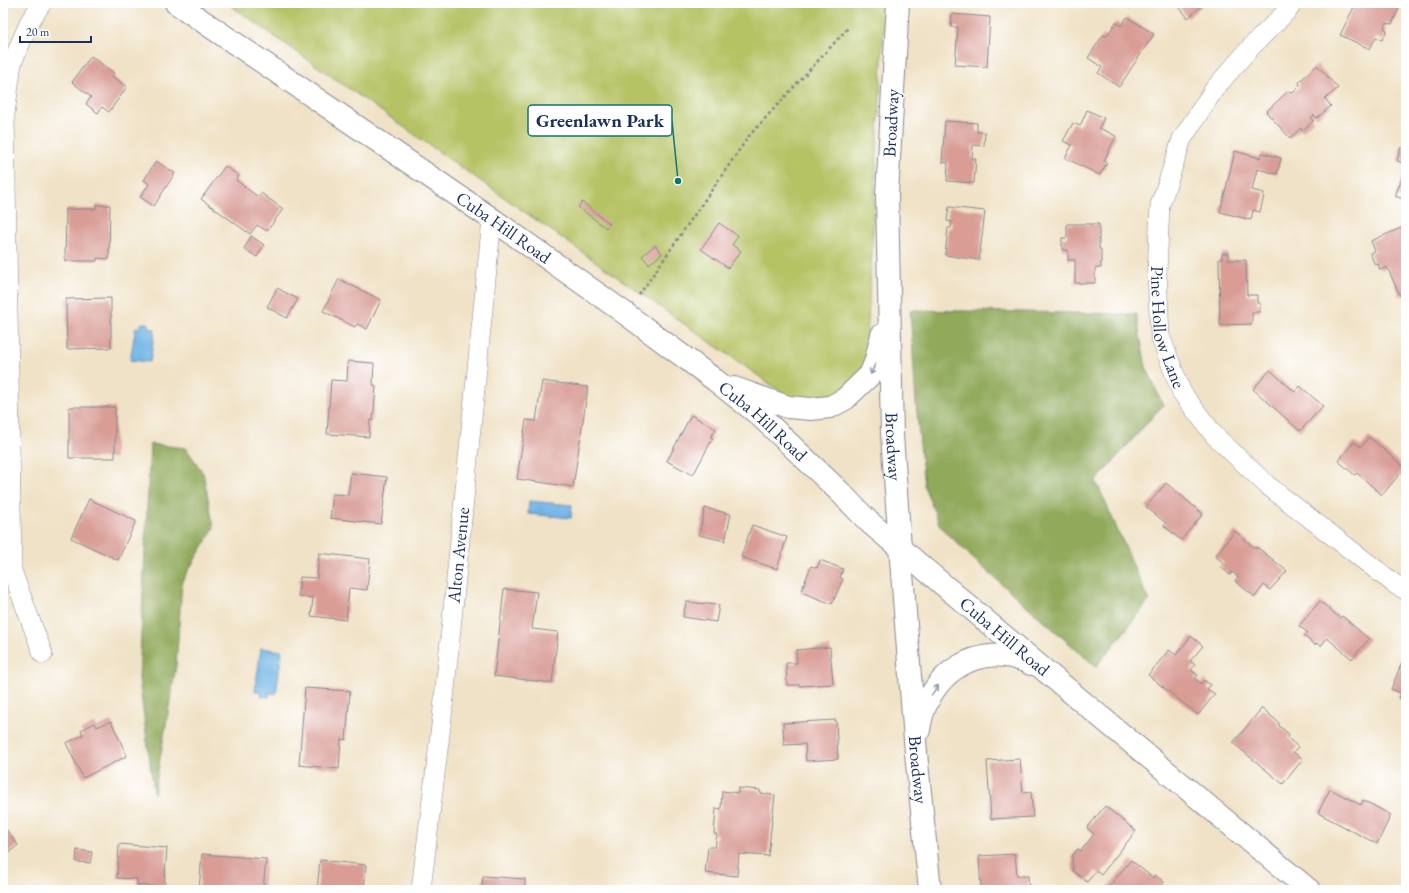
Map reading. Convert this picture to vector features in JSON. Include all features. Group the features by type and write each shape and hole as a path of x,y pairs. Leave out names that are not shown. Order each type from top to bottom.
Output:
{"main road":[{"name":"Cuba Hill Road","path":"176,3 492,219 626,314 758,414 840,492 869,522 1043,669 1310,890"},
{"name":"Broadway","path":"898,3 887,194 892,435 916,753 930,890"},
{"path":"714,380 788,406 811,409 830,406 845,399 870,375 875,363 882,340 889,290"},
{"path":"916,753 921,720 929,698 943,678 963,663 984,656 1001,655 1023,660 1043,669"}],"street":[{"path":"42,3 30,21 12,63 5,114 12,571 43,654"},
{"name":"Pine Hollow Lane","path":"1292,3 1289,10 1251,47 1215,88 1182,139 1160,205 1157,273 1160,336 1182,393 1214,435 1268,484 1396,585 1406,590"},
{"name":"Alton Avenue","path":"421,890 443,710 492,219"}],"path":[{"path":"626,314 749,136 848,28"}],"green space":[{"path":"227,3 885,3 866,359 856,381 836,396 811,403 787,396"},
{"path":"910,310 1136,314 1146,367 1163,405 1096,481 1149,601 1096,667 971,557 940,526 924,486 916,403"},
{"path":"150,444 186,448 203,473 214,528 182,581 176,666 154,794 139,679"}],"water":[{"path":"148,323 151,329 155,329 150,362 130,360 136,327 140,328 141,324"},
{"path":"529,501 572,505 571,518 528,514"},
{"path":"261,648 282,651 276,694 269,693 269,697 261,696 262,692 255,691"}],"building":[{"path":"1176,3 1205,3 1188,18"},
{"path":"1356,3 1401,4 1392,24 1386,23 1384,28 1387,30 1382,40 1376,37 1370,49 1340,35"},
{"path":"952,14 990,17 987,67 955,65 958,27 951,27"},
{"path":"1127,17 1154,34 1119,87 1098,73 1102,67 1088,58 1103,35 1107,36 1116,22 1121,26"},
{"path":"91,56 114,73 112,76 127,87 109,112 102,107 98,113 86,104 91,97 72,82"},
{"path":"1317,65 1338,88 1325,99 1331,106 1317,118 1314,115 1311,118 1313,121 1302,131 1301,128 1290,138 1266,112 1288,91 1293,93 1300,86 1299,82"},
{"path":"1087,110 1104,118 1099,128 1116,136 1104,161 1107,163 1100,175 1065,158 1072,145 1063,141 1073,123 1080,126"},
{"path":"945,121 977,123 977,132 985,132 984,146 973,145 972,159 976,159 974,183 947,181 948,163 942,162"},
{"path":"1401,147 1406,149 1406,164 1397,161"},
{"path":"1235,151 1260,158 1262,153 1281,158 1277,174 1257,169 1252,190 1264,193 1260,212 1253,210 1251,220 1220,212"},
{"path":"156,161 175,173 154,206 140,197 149,184 144,180"},
{"path":"225,166 239,176 236,180 258,197 261,193 283,209 267,231 257,225 250,234 201,199"},
{"path":"1406,168 1406,200 1395,196"},
{"path":"582,202 610,224 606,228 578,207"},
{"path":"96,205 110,205 109,259 97,258 97,261 65,261 66,209 96,209"},
{"path":"949,207 985,211 979,260 945,255 948,228 951,228 952,222 947,221"},
{"path":"719,223 738,236 732,245 741,251 728,268 701,249"},
{"path":"1067,224 1099,224 1101,268 1095,268 1095,283 1075,283 1075,260 1068,260 1068,250 1062,250 1062,238 1067,238"},
{"path":"1401,228 1406,240 1406,294 1400,296 1387,267 1380,270 1378,264 1375,265 1370,253 1375,251 1371,241"},
{"path":"251,236 264,245 257,257 244,249"},
{"path":"655,245 662,254 649,264 642,256"},
{"path":"1222,253 1228,253 1228,260 1246,260 1247,295 1257,295 1257,303 1260,303 1260,312 1252,312 1252,324 1220,325 1219,259 1222,259"},
{"path":"339,279 381,300 367,329 357,324 355,327 323,311"},
{"path":"277,288 298,299 287,318 267,307"},
{"path":"111,298 111,348 67,349 66,299"},
{"path":"348,361 374,363 373,385 376,386 373,421 370,420 369,437 327,434 331,380 347,381"},
{"path":"1270,370 1295,392 1300,386 1323,406 1300,431 1253,389"},
{"path":"542,381 588,387 573,487 517,479 526,420 536,421"},
{"path":"69,407 115,407 115,458 69,458"},
{"path":"691,415 716,429 711,437 713,438 693,475 667,461"},
{"path":"1369,437 1405,468 1382,495 1357,473 1355,475 1338,461 1354,442 1361,447"},
{"path":"351,473 387,477 381,524 330,518 333,494 348,495"},
{"path":"1166,483 1203,514 1181,540 1164,526 1166,523 1146,507"},
{"path":"89,499 136,521 118,560 71,538"},
{"path":"705,508 731,514 725,541 699,535"},
{"path":"752,525 787,537 777,569 741,557"},
{"path":"1235,531 1256,549 1257,547 1287,571 1270,590 1264,585 1255,597 1235,581 1238,577 1232,572 1230,575 1221,567 1224,563 1215,556"},
{"path":"319,553 370,559 367,590 349,588 346,620 311,616 313,598 298,596 300,577 317,578"},
{"path":"820,560 843,569 840,578 843,579 832,604 801,592 811,566 817,568"},
{"path":"504,589 537,592 532,629 558,632 552,683 494,676"},
{"path":"1320,601 1340,618 1342,616 1369,639 1352,659 1327,638 1321,646 1317,643 1315,645 1304,636 1308,633 1299,626"},
{"path":"686,602 719,605 716,622 683,617"},
{"path":"1191,636 1203,646 1190,661 1195,665 1191,670 1198,675 1195,679 1201,684 1204,680 1210,685 1207,689 1215,694 1198,715 1148,675 1169,650 1176,655"},
{"path":"830,647 833,684 800,686 787,685 786,663 797,663 796,650"},
{"path":"1403,660 1406,662 1406,701 1399,698 1401,693 1391,689"},
{"path":"305,688 350,691 346,740 341,739 339,769 299,765"},
{"path":"1262,708 1289,734 1288,738 1298,747 1293,752 1303,759 1283,784 1233,743"},
{"path":"836,720 838,759 806,761 805,744 784,745 783,723"},
{"path":"111,721 127,756 83,778 66,743 83,735 81,730 95,723 97,727"},
{"path":"1020,759 1023,793 1031,792 1033,817 991,819 987,761"},
{"path":"738,788 760,790 760,793 775,795 768,856 739,854 737,876 705,873 708,847 715,847 717,834 714,834 716,808 721,809 722,791 738,793"},
{"path":"1330,789 1361,805 1363,800 1391,815 1377,844 1318,813"},
{"path":"1105,806 1136,831 1101,875 1096,871 1087,882 1073,871 1072,856 1078,849 1081,851 1094,834 1087,828"},
{"path":"3,826 18,845 3,857"},
{"path":"119,844 167,848 164,887 137,885 137,879 117,878"},
{"path":"77,850 92,852 90,863 76,862"},
{"path":"202,854 266,859 263,890 199,890"},
{"path":"1015,854 1017,876 1028,876 1029,890 981,890 979,856"},
{"path":"320,860 366,865 364,890 317,890"},
{"path":"1131,860 1153,878 1155,875 1164,882 1158,890 1106,890"},
{"path":"483,876 525,879 525,890 482,890"}],"place":[{"name":"Greenlawn Park","path":"678,181"}]}
